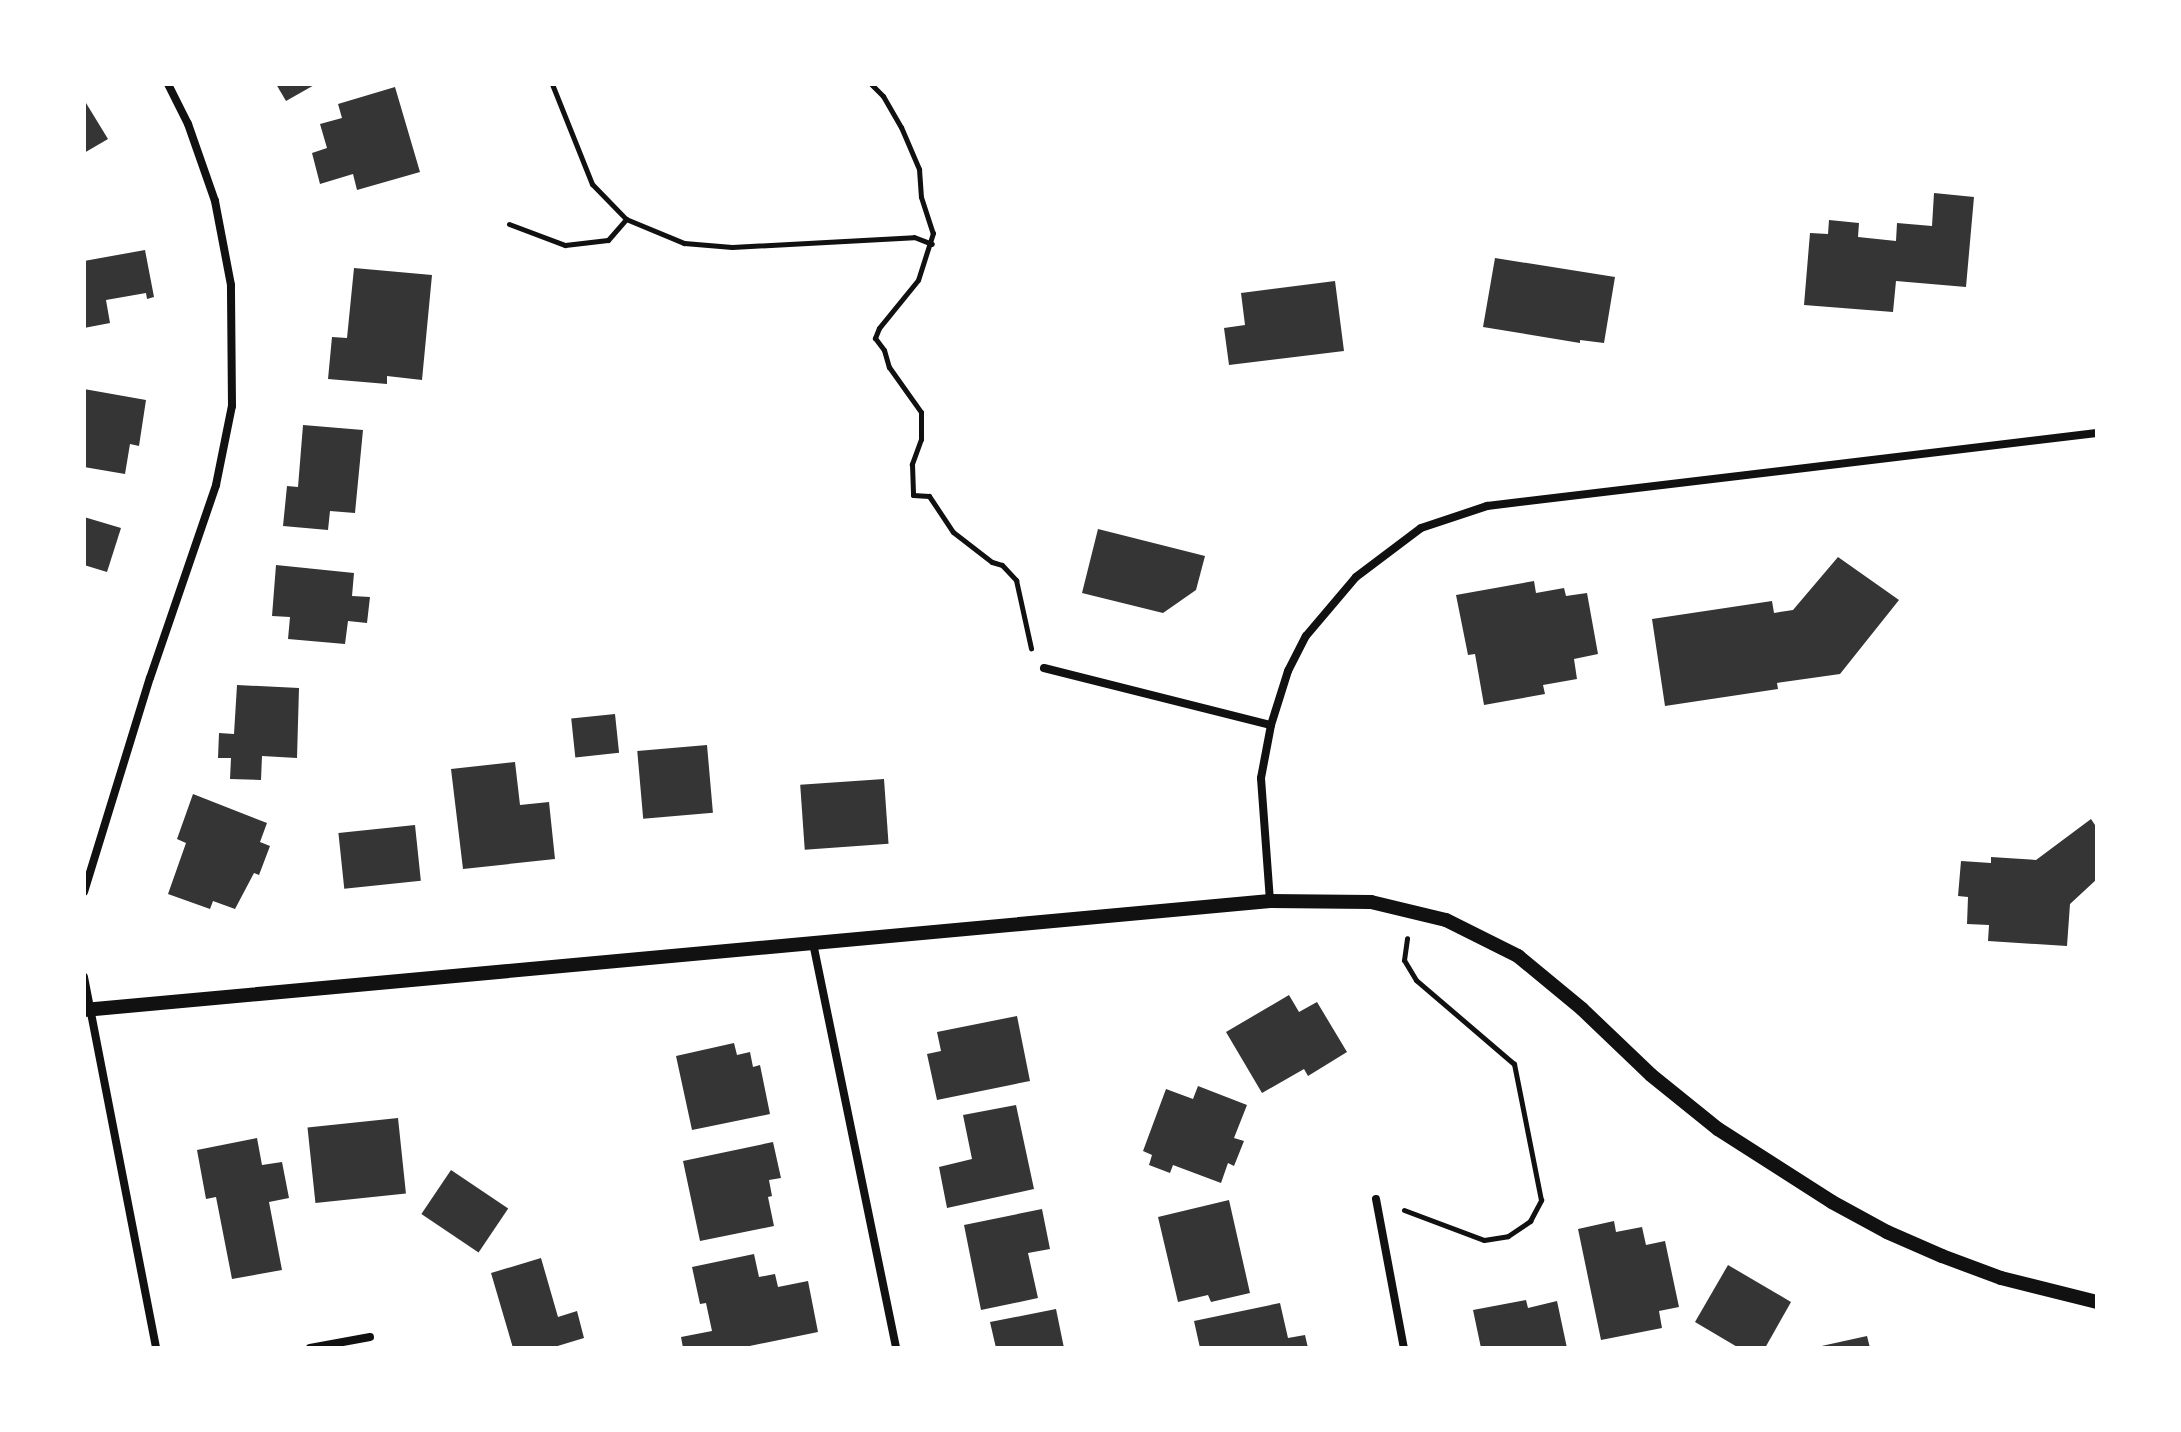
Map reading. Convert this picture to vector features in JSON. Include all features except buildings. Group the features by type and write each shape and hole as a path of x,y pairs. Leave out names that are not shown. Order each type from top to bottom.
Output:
{"street":[{"path":"84,892 150,678 216,485 232,406 231,285 215,201 188,124 168,84"},
{"path":"1270,901 1261,778 1271,725 1288,671 1306,636 1356,577 1421,528 1487,506 2097,433"},
{"path":"1044,668 1271,725"},
{"path":"87,1009 1270,901 1332,900 1412,909 1482,935 1518,956 1582,1009 1651,1075 1718,1129 1832,1202 1887,1232 2001,1278 2097,1302"},
{"path":"813,943 896,1348"},
{"path":"84,977 87,1009 156,1348"},
{"path":"1376,1199 1404,1348"},
{"path":"310,1348 370,1337"}],"path":[{"path":"552,84 592,184 626,219 684,243 720,246 914,237 932,244"},
{"path":"871,84 883,96 901,127 919,169 921,197 933,233 918,280 899,309 879,328 875,338 884,350 889,367 921,412 921,439 911,473 913,495 929,496 953,532 992,562 1002,565 1016,580 1035,667 1044,668"},
{"path":"509,224 565,245 608,240 626,219"},
{"path":"1376,1199 1484,1240 1508,1236 1530,1221 1541,1200 1514,1064 1416,980 1404,960 1412,909"}]}
